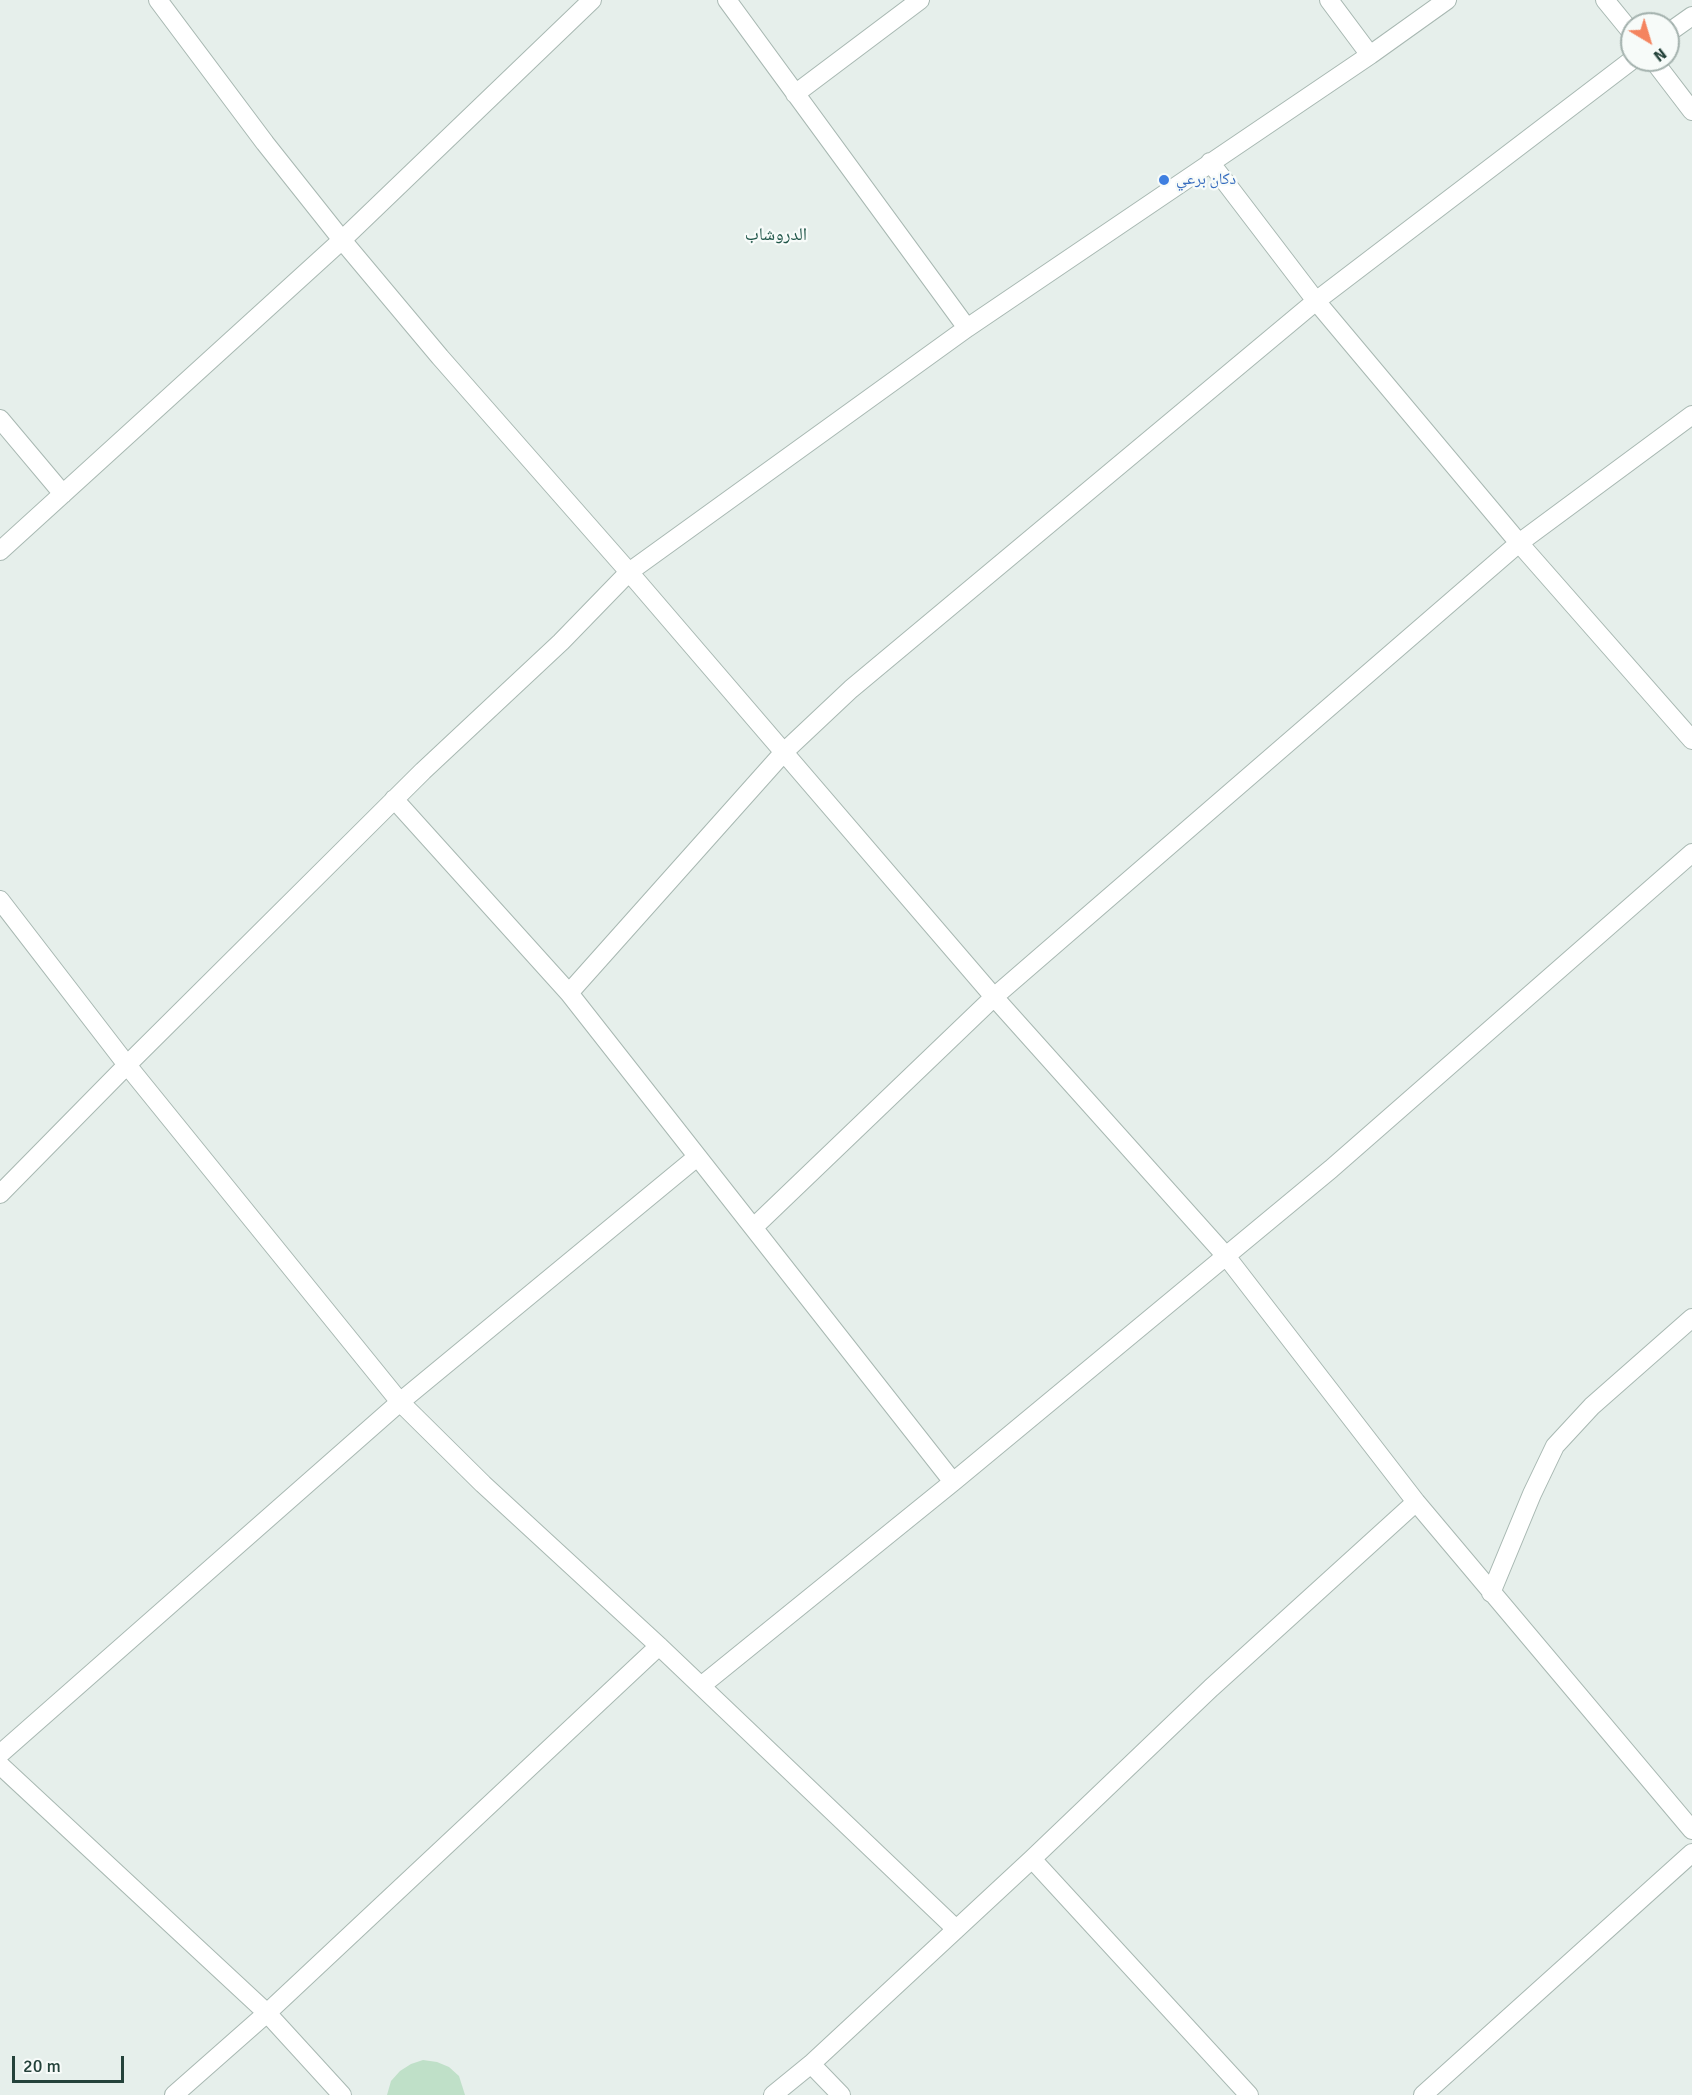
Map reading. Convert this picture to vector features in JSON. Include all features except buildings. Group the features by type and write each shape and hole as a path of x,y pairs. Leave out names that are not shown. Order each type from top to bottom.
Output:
{"street":[{"path":"158,0 342,240 440,357 629,572 994,997 1226,1256 1416,1502 1692,1830"},
{"path":"0,551 342,240 592,0"},
{"path":"727,0 967,328"},
{"path":"795,94 920,0"},
{"path":"1329,0 1370,55"},
{"path":"0,1194 394,799 561,642 629,572 967,328 1370,55 1447,0"},
{"path":"1605,0 1620,18"},
{"path":"569,993 784,752 851,689 1316,301 1620,69"},
{"path":"1662,72 1692,111"},
{"path":"1210,162 1316,301 1519,543 1692,740"},
{"path":"754,1227 994,997 1519,543 1692,415"},
{"path":"0,419 63,494"},
{"path":"394,799 569,993 954,1482"},
{"path":"701,1686 954,1482 1226,1256 1401,1108 1692,853"},
{"path":"0,900 127,1065 400,1402 483,1484 659,1646 956,1929"},
{"path":"0,1755 400,1402 697,1157"},
{"path":"1491,1593 1532,1494 1555,1446 1592,1407 1692,1318"},
{"path":"773,2095 811,2064 1032,1859 1211,1688 1416,1502"},
{"path":"174,2095 267,2013 659,1646"},
{"path":"0,1765 267,2013 342,2095"},
{"path":"1423,2095 1692,1853"},
{"path":"1032,1859 1249,2095"},
{"path":"811,2064 841,2095"}],"green space":[{"path":"423,2060 449,2067 459,2076 465,2095 387,2095 391,2081 400,2071"}],"place":[{"name":"دكان برعي","path":"1164,180"}],"district":[{"name":"الدروشاب","path":"776,235"}]}
